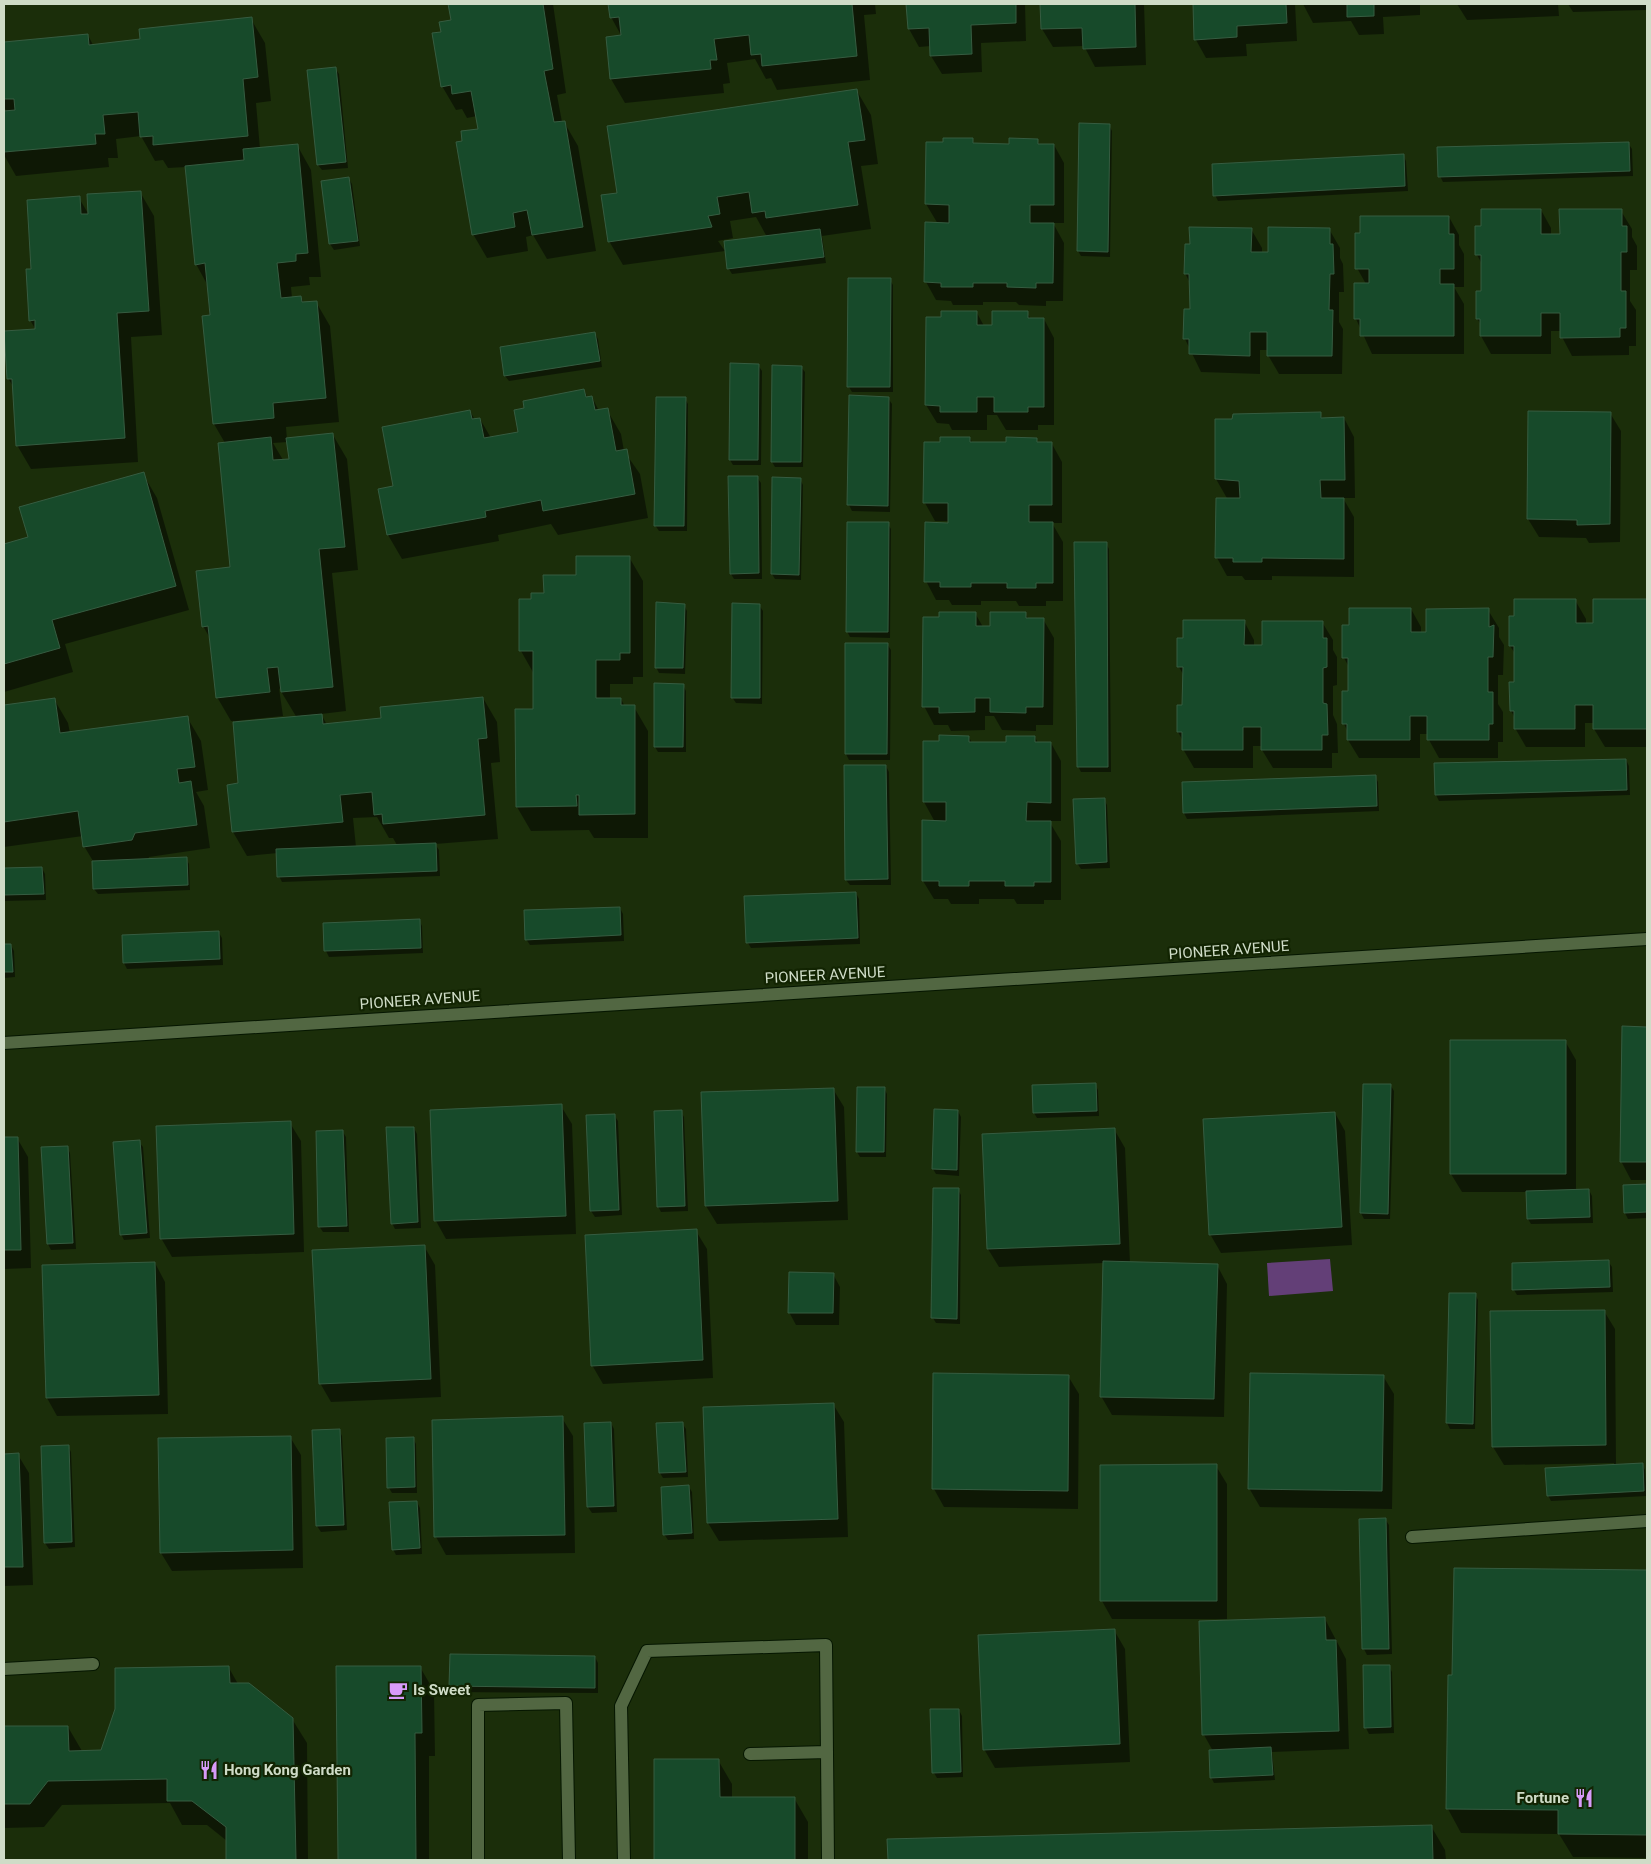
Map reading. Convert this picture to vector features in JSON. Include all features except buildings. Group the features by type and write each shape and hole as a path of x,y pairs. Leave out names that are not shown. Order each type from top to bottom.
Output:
{"street":[{"name":"PIONEER AVENUE","path":"4,1043 1647,939"},
{"path":"1412,1537 1647,1521"},
{"path":"624,1860 621,1706 647,1651 826,1646 828,1860"},
{"path":"4,1669 93,1664"},
{"path":"478,1860 478,1705 566,1703 569,1860"},
{"path":"750,1754 827,1752"}],"shaded area":[{"path":"1330,1259 1333,1291 1269,1296 1267,1263"}],"place":[{"name":"Is Sweet","path":"398,1690"},
{"name":"Hong Kong Garden","path":"209,1770"},
{"name":"Fortune","path":"1584,1798"}]}
